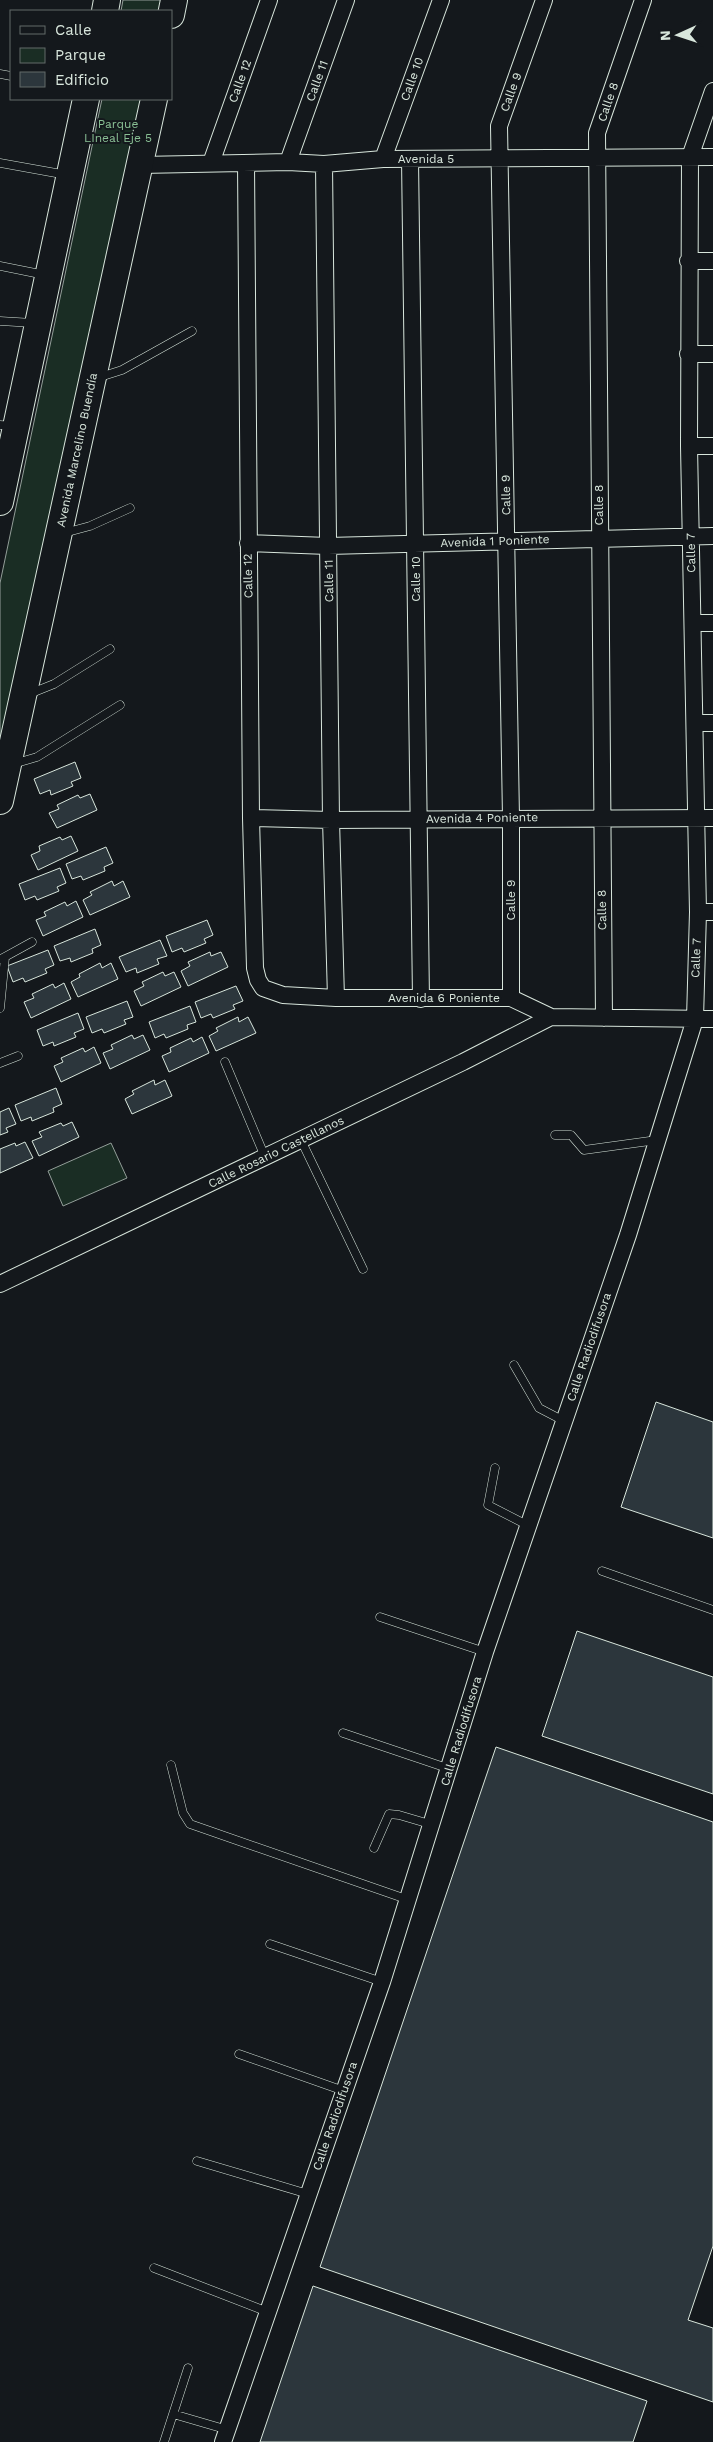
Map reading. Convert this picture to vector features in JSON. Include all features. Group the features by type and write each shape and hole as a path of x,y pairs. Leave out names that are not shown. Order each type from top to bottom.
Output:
{"main road":[{"path":"1,497 9,426 39,324 86,100"},
{"name":"Avenida Marcelino Buendía","path":"0,801 154,100"}],"street":[{"name":"Calle 12","path":"212,163 269,0"},
{"name":"Calle 11","path":"288,162 346,0"},
{"name":"Calle 10","path":"383,159 441,0"},
{"name":"Calle 9","path":"511,998 511,818 498,158 499,126 544,0"},
{"name":"Calle 8","path":"604,1018 596,158 597,133 643,0"},
{"name":"Calle 7","path":"694,1019 705,912 696,818 690,536 688,261 690,157 713,91"},
{"name":"Avenida 5","path":"140,166 288,162 324,164 383,159 713,157"},
{"name":"Calle 10","path":"410,159 420,999"},
{"name":"Calle 12","path":"246,163 251,818 255,968 258,980 263,988"},
{"name":"Calle 11","path":"324,164 331,820 336,998"},
{"path":"688,261 713,261"},
{"path":"688,354 713,354"},
{"path":"689,446 713,446"},
{"name":"Avenida 1 Poniente","path":"248,543 328,546 713,536"},
{"path":"693,623 713,624"},
{"path":"695,723 713,723"},
{"name":"Avenida 4 Poniente","path":"251,818 331,820 713,818"},
{"name":"Avenida 6 Poniente","path":"263,988 283,995 336,998 511,998 551,1017 713,1019"},
{"name":"Calle Rosario Castellanos","path":"0,1284 463,1062 551,1017"},
{"name":"Calle Radiodifusora","path":"226,2436 382,1982 433,1825 485,1652 628,1234 694,1019"}],"lane":[{"path":"0,163 70,176"},
{"path":"0,266 49,276"},
{"path":"0,321 39,324"},
{"path":"93,380 122,370 192,331"},
{"path":"58,535 90,526 130,508"},
{"path":"23,696 54,684 110,649"},
{"path":"8,766 37,757 120,705"},
{"path":"0,1008 2,958 32,942"},
{"path":"0,1063 18,1056"},
{"path":"225,1062 264,1157"},
{"path":"555,1135 571,1135 584,1150 657,1140"},
{"path":"301,1140 318,1171 363,1269"},
{"path":"514,1365 540,1408 564,1421"},
{"path":"495,1468 488,1505 528,1526"},
{"path":"602,1571 713,1610"},
{"path":"380,1617 485,1652"},
{"path":"343,1733 450,1769"},
{"path":"171,1764 183,1813 190,1824 409,1900"},
{"path":"374,1848 389,1814 433,1825"},
{"path":"270,1944 382,1982"},
{"path":"239,2054 344,2091"},
{"path":"197,2161 308,2194"},
{"path":"154,2268 268,2312"},
{"path":"164,2442 188,2368"},
{"path":"173,2414 226,2436"}],"green space":[{"path":"123,0 170,0 167,10 121,10"},
{"name":"Parque LIneal Eje 5","path":"102,100 148,100 0,774 0,583"},
{"path":"111,1143 127,1178 63,1206 48,1171"}],"building":[{"path":"75,762 81,778 71,782 73,786 51,795 50,790 40,794 34,779"},
{"path":"90,794 97,810 57,828 49,813 59,809 57,805 78,795 80,798"},
{"path":"71,836 78,851 38,870 31,855 40,851 39,846 60,837 62,840"},
{"path":"106,847 113,863 104,867 105,871 83,880 81,876 72,879 66,864"},
{"path":"60,868 66,883 57,887 59,891 37,900 35,896 25,900 19,884"},
{"path":"112,881 114,886 123,881 130,897 90,915 83,900 92,895 90,892"},
{"path":"76,901 83,917 43,936 36,920 46,916 44,912 65,902 67,906"},
{"path":"207,920 213,935 204,939 206,943 184,952 182,948 172,952 166,936"},
{"path":"95,929 101,945 92,949 93,953 71,962 70,958 60,961 54,946"},
{"path":"160,940 167,956 157,959 159,964 137,973 136,968 126,972 119,957"},
{"path":"48,950 54,965 45,969 47,973 25,982 23,978 13,982 7,966"},
{"path":"210,952 211,956 221,952 228,967 188,986 181,971 190,966 188,962"},
{"path":"100,963 102,968 111,963 118,979 78,997 71,982 80,977 79,974"},
{"path":"163,972 165,976 174,972 181,987 141,1006 134,991 144,986 142,982"},
{"path":"64,983 71,999 31,1018 24,1002 34,998 32,994 53,984 55,988"},
{"path":"236,986 243,1001 233,1005 235,1009 213,1018 211,1014 201,1018 195,1002"},
{"path":"127,1001 133,1017 124,1020 126,1024 104,1033 102,1029 92,1033 86,1017"},
{"path":"190,1006 196,1022 187,1025 188,1029 166,1038 164,1034 155,1038 149,1022"},
{"path":"78,1013 84,1029 74,1033 76,1037 54,1046 53,1042 43,1046 37,1030"},
{"path":"238,1017 239,1022 248,1017 256,1033 216,1051 209,1036 218,1031 216,1028"},
{"path":"132,1035 134,1039 143,1035 150,1050 110,1069 103,1053 113,1049 111,1045"},
{"path":"202,1037 209,1053 169,1072 162,1056 171,1052 170,1048 191,1038 193,1042"},
{"path":"94,1047 101,1063 61,1082 54,1066 63,1062 61,1058 83,1048 85,1052"},
{"path":"154,1080 155,1085 165,1080 172,1096 132,1114 125,1099 134,1094 132,1091"},
{"path":"56,1088 62,1104 53,1108 54,1112 32,1121 31,1117 21,1121 15,1105"},
{"path":"9,1108 16,1124 6,1128 8,1132 0,1135 0,1112"},
{"path":"72,1122 79,1137 39,1156 32,1141 42,1137 39,1132 61,1123 63,1126"},
{"path":"25,1142 33,1158 0,1173 0,1149 15,1143 16,1146"},
{"path":"656,1402 713,1422 713,1538 621,1507"},
{"path":"577,1631 713,1677 713,1794 542,1736"},
{"path":"496,1747 713,1822 713,2246 688,2320 713,2328 713,2402 320,2267"},
{"path":"313,2286 647,2401 633,2442 260,2442"}]}
